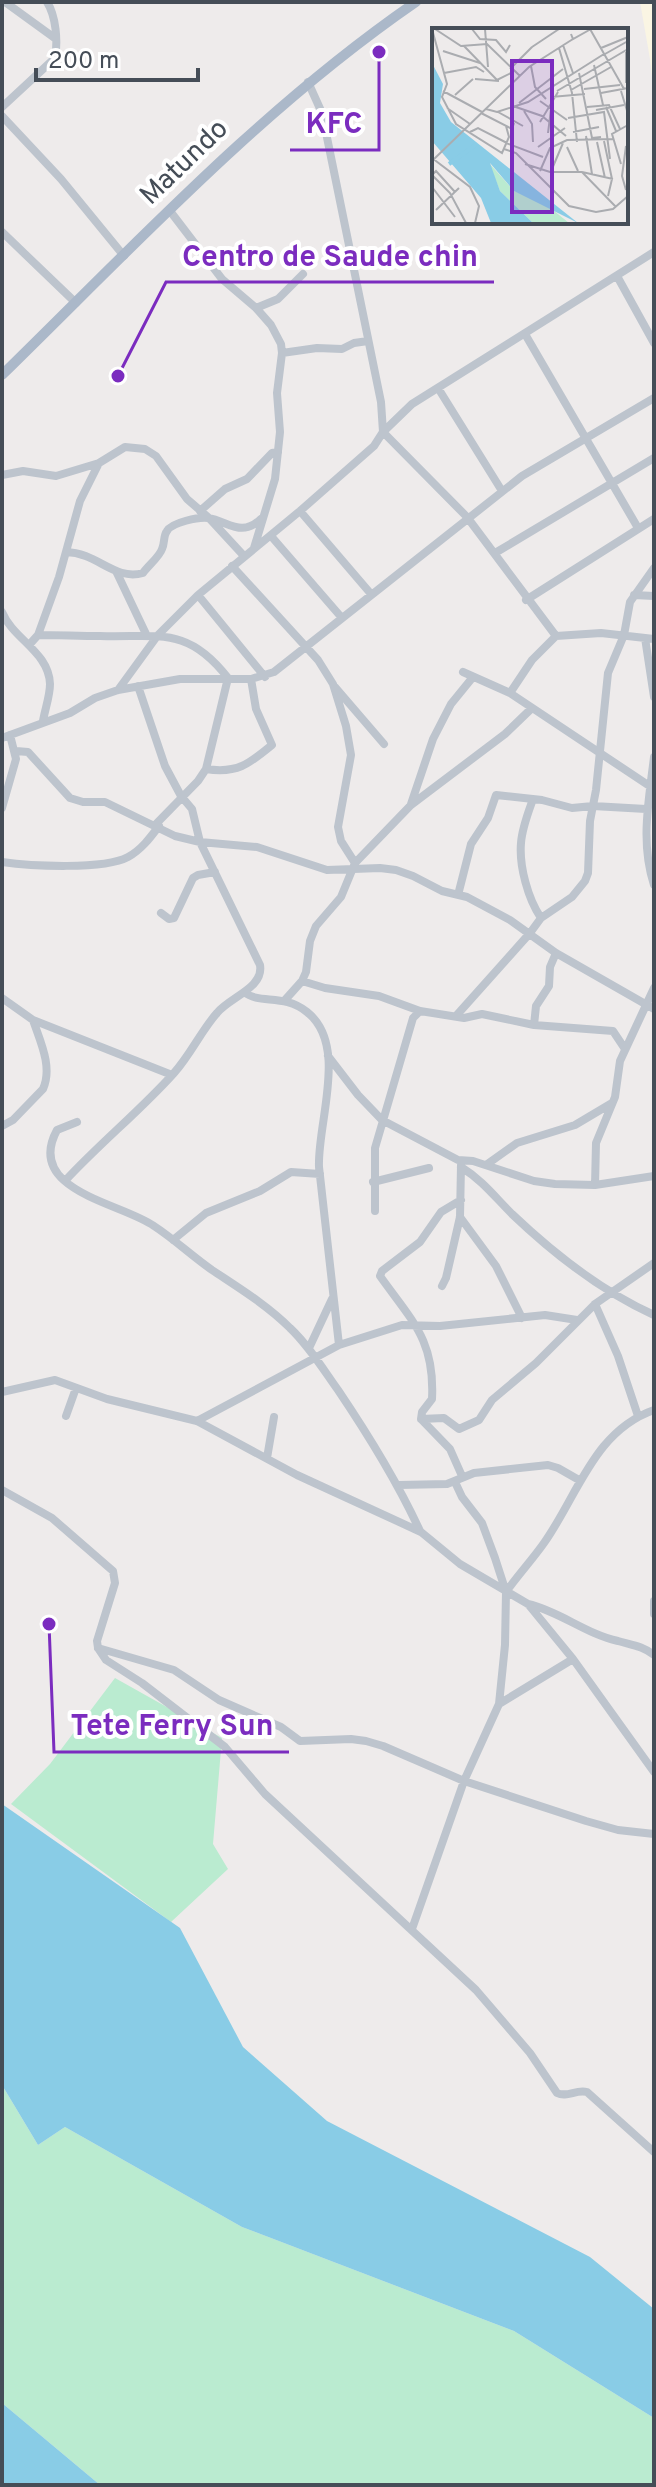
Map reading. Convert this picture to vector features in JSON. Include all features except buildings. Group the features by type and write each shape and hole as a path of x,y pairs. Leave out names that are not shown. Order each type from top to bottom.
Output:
{"main road":[{"name":"Matundo","path":"2,375 241,141 308,82 416,2"}],"street":[{"path":"5,2 56,39"},
{"path":"2,107 52,62 56,54 56,39 50,6 59,2"},
{"path":"308,82 322,113 381,402 383,432 467,517 526,600 556,636"},
{"path":"2,116 69,189 124,256"},
{"path":"170,211 229,288 256,308 271,325 281,344 277,393 280,432 275,479 254,548"},
{"path":"2,232 76,303"},
{"path":"118,690 158,635 198,595 374,446 383,432 412,404 654,252"},
{"path":"256,308 278,299 303,274"},
{"path":"617,276 654,343"},
{"path":"525,334 638,528"},
{"path":"282,353 317,348 342,349 368,341"},
{"path":"438,388 502,491"},
{"path":"2,808 16,751 6,736 70,713 95,698 118,690 180,679 265,677 522,476 654,398"},
{"path":"2,475 23,471 56,476 99,463 125,447 145,449 163,463 178,488 244,556"},
{"path":"200,511 225,489 247,479 272,453 278,452"},
{"path":"495,553 654,458"},
{"path":"29,645 38,635 66,552 76,511 99,463"},
{"path":"300,511 371,594"},
{"path":"66,552 87,555 130,575 143,573 162,549 168,528 209,518 242,527 256,524 262,518"},
{"path":"526,600 654,519"},
{"path":"271,536 342,618"},
{"path":"232,566 326,671 333,684 351,755 338,827 353,866"},
{"path":"456,1016 541,918 572,897 585,881 608,673 624,635 634,595 654,568"},
{"path":"116,571 146,634"},
{"path":"198,595 265,677"},
{"path":"634,595 654,596"},
{"path":"2,612 10,627 43,661 48,672 50,686 43,721"},
{"path":"510,693 542,648 556,636 601,633 650,639 654,697"},
{"path":"38,635 158,635 190,643 214,661 228,678"},
{"path":"463,672 510,693 652,789"},
{"path":"411,805 433,739 451,704 473,677"},
{"path":"2,862 54,866 123,860 143,846 157,825 206,769 228,678"},
{"path":"206,769 222,772 241,768 272,745 256,709 251,679"},
{"path":"333,684 384,744"},
{"path":"65,1181 172,1075 216,1014 258,980 260,965 200,842 192,809 181,796 165,766 138,686"},
{"path":"285,1000 302,981 316,926 341,897 353,866 411,805 505,734 532,708"},
{"path":"16,751 28,752 70,798 83,802 105,802 175,836 200,842 257,847 320,868 353,866 396,870 458,895 490,908 556,953 650,1008"},
{"path":"654,757 652,789 646,809 647,850 654,885"},
{"path":"458,895 471,842 488,818 497,794 572,808 646,809"},
{"path":"533,799 521,843 522,860 534,907 541,918"},
{"path":"161,913 169,919 174,918 193,878 215,872"},
{"path":"534,1025 536,1006 549,986 549,970 556,953"},
{"path":"302,981 325,988 379,996 420,1011 466,1018 482,1014 534,1025 613,1031 625,1049"},
{"path":"595,1185 596,1143 613,1102 620,1061 650,1008 654,988"},
{"path":"244,992 252,997 285,1000 310,1014 319,1027 328,1055 330,1087 319,1144 320,1174 339,1345"},
{"path":"2,998 33,1020 172,1075"},
{"path":"375,1211 375,1148 413,1018 420,1011"},
{"path":"2,1126 13,1120 46,1082 43,1051 33,1020"},
{"path":"328,1055 358,1095 382,1120 461,1164 548,1247 611,1294 654,1315"},
{"path":"486,1165 520,1141 575,1125 613,1102"},
{"path":"77,1122 57,1130 53,1140 54,1167 59,1177 97,1202 142,1218 248,1292 289,1326 309,1348 375,1444 421,1532"},
{"path":"461,1164 486,1165 534,1181 595,1185 631,1182 654,1176"},
{"path":"442,1286 460,1217 461,1164"},
{"path":"373,1182 429,1168"},
{"path":"173,1240 206,1213 260,1191 287,1174 296,1171 320,1174"},
{"path":"421,1419 433,1393 428,1349 417,1324 380,1273 420,1242 441,1212 461,1200"},
{"path":"460,1217 496,1266 522,1318"},
{"path":"421,1419 444,1418 459,1429 475,1422 492,1400 536,1363 595,1304 654,1263"},
{"path":"309,1348 332,1299"},
{"path":"595,1304 618,1356 638,1416"},
{"path":"197,1421 339,1345 402,1325 440,1326 545,1315 577,1320"},
{"path":"2,1392 49,1380 61,1381 107,1399 197,1421 297,1475 421,1532 460,1564 528,1604 544,1608 585,1630 642,1647 654,1655"},
{"path":"66,1416 76,1388"},
{"path":"506,1592 545,1541 579,1480 616,1432 638,1416 654,1410"},
{"path":"267,1458 274,1417"},
{"path":"412,1929 464,1781 499,1704 506,1592 482,1523 462,1497 450,1449 421,1419"},
{"path":"399,1485 548,1465 579,1480"},
{"path":"2,1490 52,1518 113,1571 115,1583 97,1641 106,1660 166,1700 225,1747 265,1794 476,1990 530,2053 557,2093 587,2092 654,2152"},
{"path":"654,1601 654,1614"},
{"path":"528,1604 573,1659 654,1772"},
{"path":"98,1648 174,1670 219,1700 281,1727 300,1741 366,1741 464,1781 618,1830 654,1834"},
{"path":"499,1704 573,1659"}],"shaded area":[{"path":"640,2 654,2 654,95 650,59"}],"green space":[{"path":"115,1678 222,1738 213,1844 228,1869 171,1922 11,1804 50,1764"},
{"path":"2,2085 38,2145 65,2127 242,2227 514,2331 654,2418 654,2485 100,2485 2,2403"}],"water":[{"path":"2,1804 180,1928 243,2047 327,2121 590,2257 654,2309 654,2418 514,2331 242,2227 65,2127 38,2145 2,2085"},
{"path":"2,2403 100,2485 2,2485"}],"place":[{"name":"KFC","path":"379,52"},
{"name":"Centro de Saude chin","path":"118,376"},
{"name":"Tete Ferry Sun","path":"49,1624"}]}
